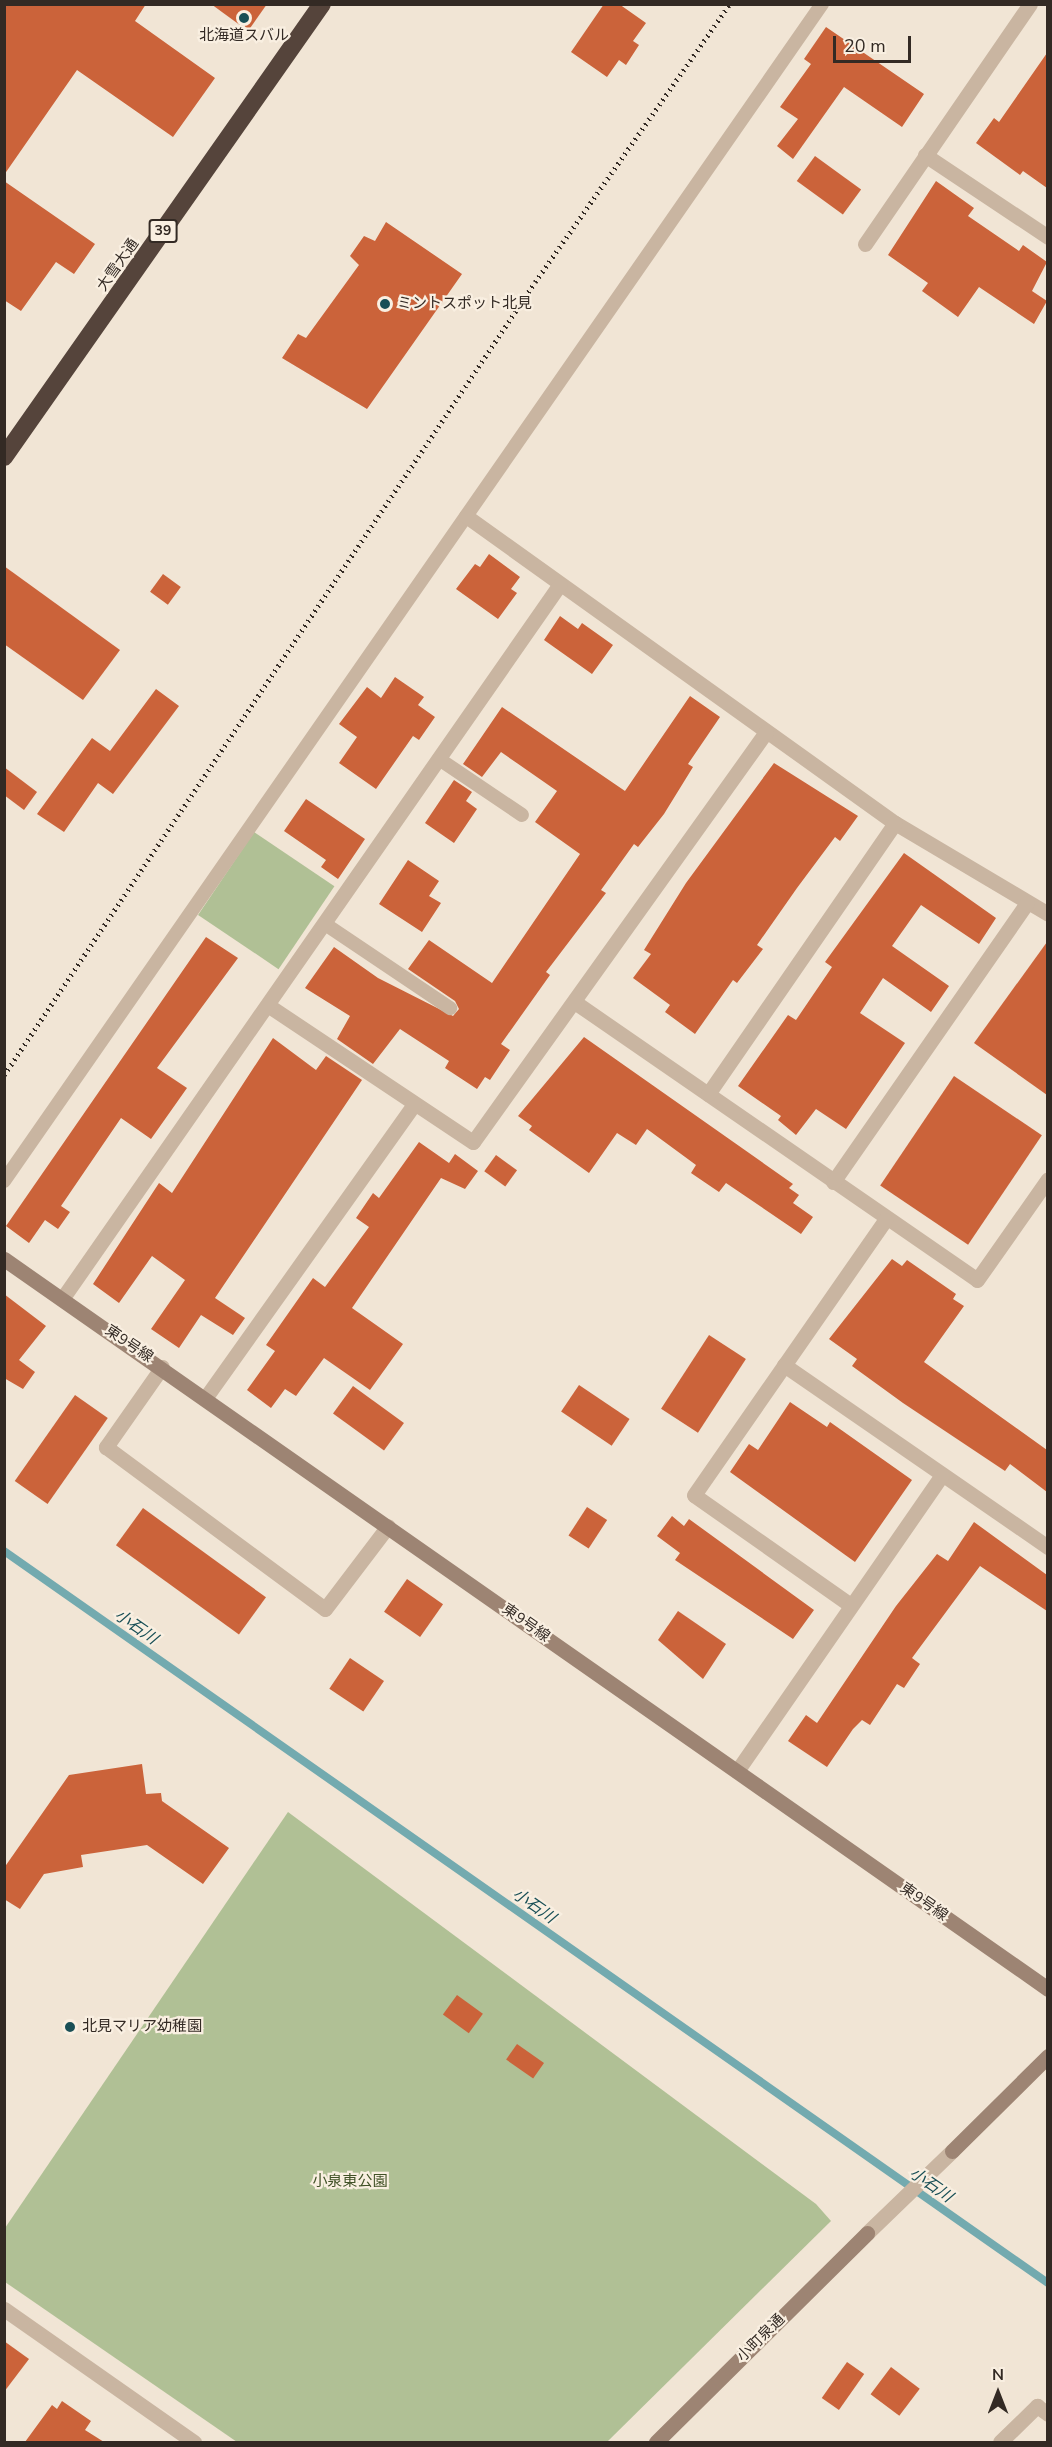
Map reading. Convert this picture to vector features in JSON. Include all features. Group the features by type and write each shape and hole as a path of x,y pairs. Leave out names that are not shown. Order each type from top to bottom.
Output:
{"highway":[{"name":"大雪大通","path":"4,457 322,4"}],"street":[{"path":"865,243 1030,4"},
{"path":"925,155 1047,237"},
{"path":"466,516 560,584 628,628 766,732 895,823 1047,914"},
{"path":"62,1299 269,1006 560,584"},
{"path":"269,1006 473,1142 576,1004 766,732"},
{"path":"708,1094 895,823"},
{"path":"833,1182 1027,903"},
{"path":"576,1004 708,1094 885,1220 977,1280 1047,1179"},
{"path":"206,1397 414,1104"},
{"path":"849,1604 694,1495 885,1220"},
{"name":"東9号線","path":"4,1259 206,1397 1047,1989"},
{"path":"784,1365 1047,1547"},
{"path":"162,1367 106,1447 325,1609 387,1526"},
{"path":"737,1771 849,1604 942,1475"},
{"name":"小町泉通","path":"656,2442 1047,2056"},
{"path":"4,2309 194,2442"},
{"path":"1000,2442 1037,2406 1047,2414"}],"lane":[{"path":"4,1181 822,4"},
{"path":"439,759 522,815"},
{"path":"326,924 450,1008"}],"green space":[{"path":"254,832 334,886 278,969 198,915"},
{"name":"小泉東公園","path":"288,1812 816,2204 831,2221 607,2442 237,2442 5,2282 5,2228"}],"building":[{"path":"4,4 146,4 135,21 215,78 173,137 77,70 4,175"},
{"name":"北海道スバル","path":"211,4 267,4 248,31"},
{"path":"604,4 619,4 646,23 633,41 639,45 626,65 619,60 607,77 571,52"},
{"path":"826,27 924,94 902,127 844,87 793,159 777,146 798,119 780,107 811,64 804,59"},
{"path":"1047,53 1047,188 1023,171 1020,175 976,143 994,118 999,122"},
{"path":"815,156 861,190 843,215 797,181"},
{"path":"4,181 95,244 74,274 56,262 21,311 4,300"},
{"path":"936,181 974,208 968,216 1019,251 1023,245 1047,262 1032,291 1047,301 1034,324 979,287 958,317 922,291 928,283 888,255"},
{"name":"ミントスポット北見","path":"386,222 462,274 367,409 282,358 298,334 306,338 359,265 350,256 364,236 375,241"},
{"path":"489,554 520,577 511,589 517,593 498,619 456,589 475,564 480,567"},
{"path":"4,566 120,650 83,700 4,644"},
{"path":"163,574 181,587 168,605 150,592"},
{"path":"560,616 578,629 582,623 613,645 592,674 544,640"},
{"path":"395,677 424,697 418,705 435,717 419,740 413,736 376,789 339,763 357,737 339,724 367,687 381,698"},
{"path":"156,689 179,706 113,794 98,783 64,832 37,814 92,738 110,751"},
{"path":"690,696 720,717 688,764 693,767 664,814 638,847 634,844 601,890 606,893 546,972 550,975 501,1044 510,1050 490,1080 485,1077 477,1089 445,1068 449,1061 400,1029 373,1064 337,1039 350,1016 305,988 334,947 378,978 453,1016 459,1009 455,1001 408,969 429,940 492,983 580,854 535,822 557,791 501,752 482,777 463,764 502,707 625,791"},
{"path":"774,763 858,816 840,841 835,837 757,945 763,949 737,983 733,980 695,1034 665,1012 670,1005 633,978 651,954 644,950 686,883"},
{"path":"4,767 37,792 24,810 4,795"},
{"path":"454,780 472,792 466,801 477,809 454,843 425,823"},
{"path":"306,799 365,839 338,879 321,867 326,860 284,831"},
{"path":"904,853 996,918 979,944 921,905 892,946 949,986 931,1012 883,978 860,1013 905,1043 846,1129 816,1109 796,1135 778,1120 781,1116 738,1086 788,1015 796,1020 832,967 825,962"},
{"path":"408,860 439,881 429,896 441,903 422,932 379,904"},
{"path":"206,937 238,958 157,1068 187,1088 151,1139 121,1118 61,1206 70,1212 58,1229 45,1220 29,1243 6,1226"},
{"path":"1047,942 1047,1095 974,1043"},
{"path":"584,1037 793,1184 789,1188 799,1195 793,1203 813,1217 801,1234 726,1183 719,1192 691,1173 696,1165 647,1129 636,1145 617,1133 589,1173 529,1130 532,1126 518,1116"},
{"path":"273,1038 316,1070 326,1056 362,1080 215,1298 245,1318 233,1335 201,1315 179,1348 151,1329 185,1280 152,1256 119,1303 93,1284 159,1183 172,1193"},
{"path":"954,1076 1042,1135 968,1245 880,1185"},
{"path":"419,1142 449,1163 455,1154 478,1171 465,1189 441,1178 352,1308 403,1344 370,1390 324,1358 296,1396 285,1389 271,1408 247,1390 275,1351 266,1345 313,1278 325,1287 369,1227 356,1218 373,1193 379,1198"},
{"path":"496,1155 517,1170 505,1186 484,1171"},
{"path":"892,1259 902,1266 907,1260 956,1294 953,1299 964,1306 924,1362 1047,1450 1047,1492 1010,1464 1005,1471 903,1403 852,1366 857,1359 829,1339"},
{"path":"4,1294 46,1326 19,1360 35,1372 23,1389 4,1378"},
{"path":"709,1335 746,1359 698,1433 661,1409"},
{"path":"579,1385 630,1419 612,1446 561,1412"},
{"path":"353,1386 404,1423 384,1451 333,1414"},
{"path":"75,1395 108,1418 48,1504 15,1481"},
{"path":"790,1402 827,1427 830,1422 912,1480 855,1562 730,1472 749,1444 758,1450"},
{"path":"587,1507 607,1520 589,1549 568,1536"},
{"path":"143,1508 266,1597 239,1635 116,1545"},
{"path":"672,1516 684,1526 689,1519 814,1610 793,1639 675,1560 680,1553 657,1536"},
{"path":"974,1522 1047,1575 1047,1611 980,1566 912,1658 920,1664 904,1688 897,1684 870,1725 862,1720 853,1729 827,1767 788,1741 806,1715 817,1723 896,1606 937,1554 948,1561"},
{"path":"407,1579 443,1604 420,1637 384,1612"},
{"path":"678,1611 726,1644 703,1679 658,1640"},
{"path":"350,1658 384,1681 363,1712 329,1689"},
{"path":"142,1764 146,1794 161,1793 162,1801 229,1848 203,1884 147,1845 81,1855 83,1867 44,1874 20,1909 4,1899 4,1868 69,1775"},
{"path":"457,1995 483,2014 469,2033 443,2014"},
{"path":"517,2044 544,2063 533,2078 506,2060"},
{"path":"4,2341 29,2359 4,2392"},
{"path":"847,2362 864,2374 839,2410 822,2398"},
{"path":"891,2367 920,2389 899,2416 871,2394"},
{"path":"62,2401 91,2421 85,2430 104,2442 25,2442 52,2405 57,2409"}],"waterway":[{"name":"小石川","path":"4,1551 1048,2283"}],"railway":[{"path":"4,1075 535,282 730,4"}],"place":[{"name":"北海道スバル","path":"244,18"},
{"name":"ミントスポット北見","path":"385,304"},
{"name":"北見マリア幼稚園","path":"70,2027"}]}
